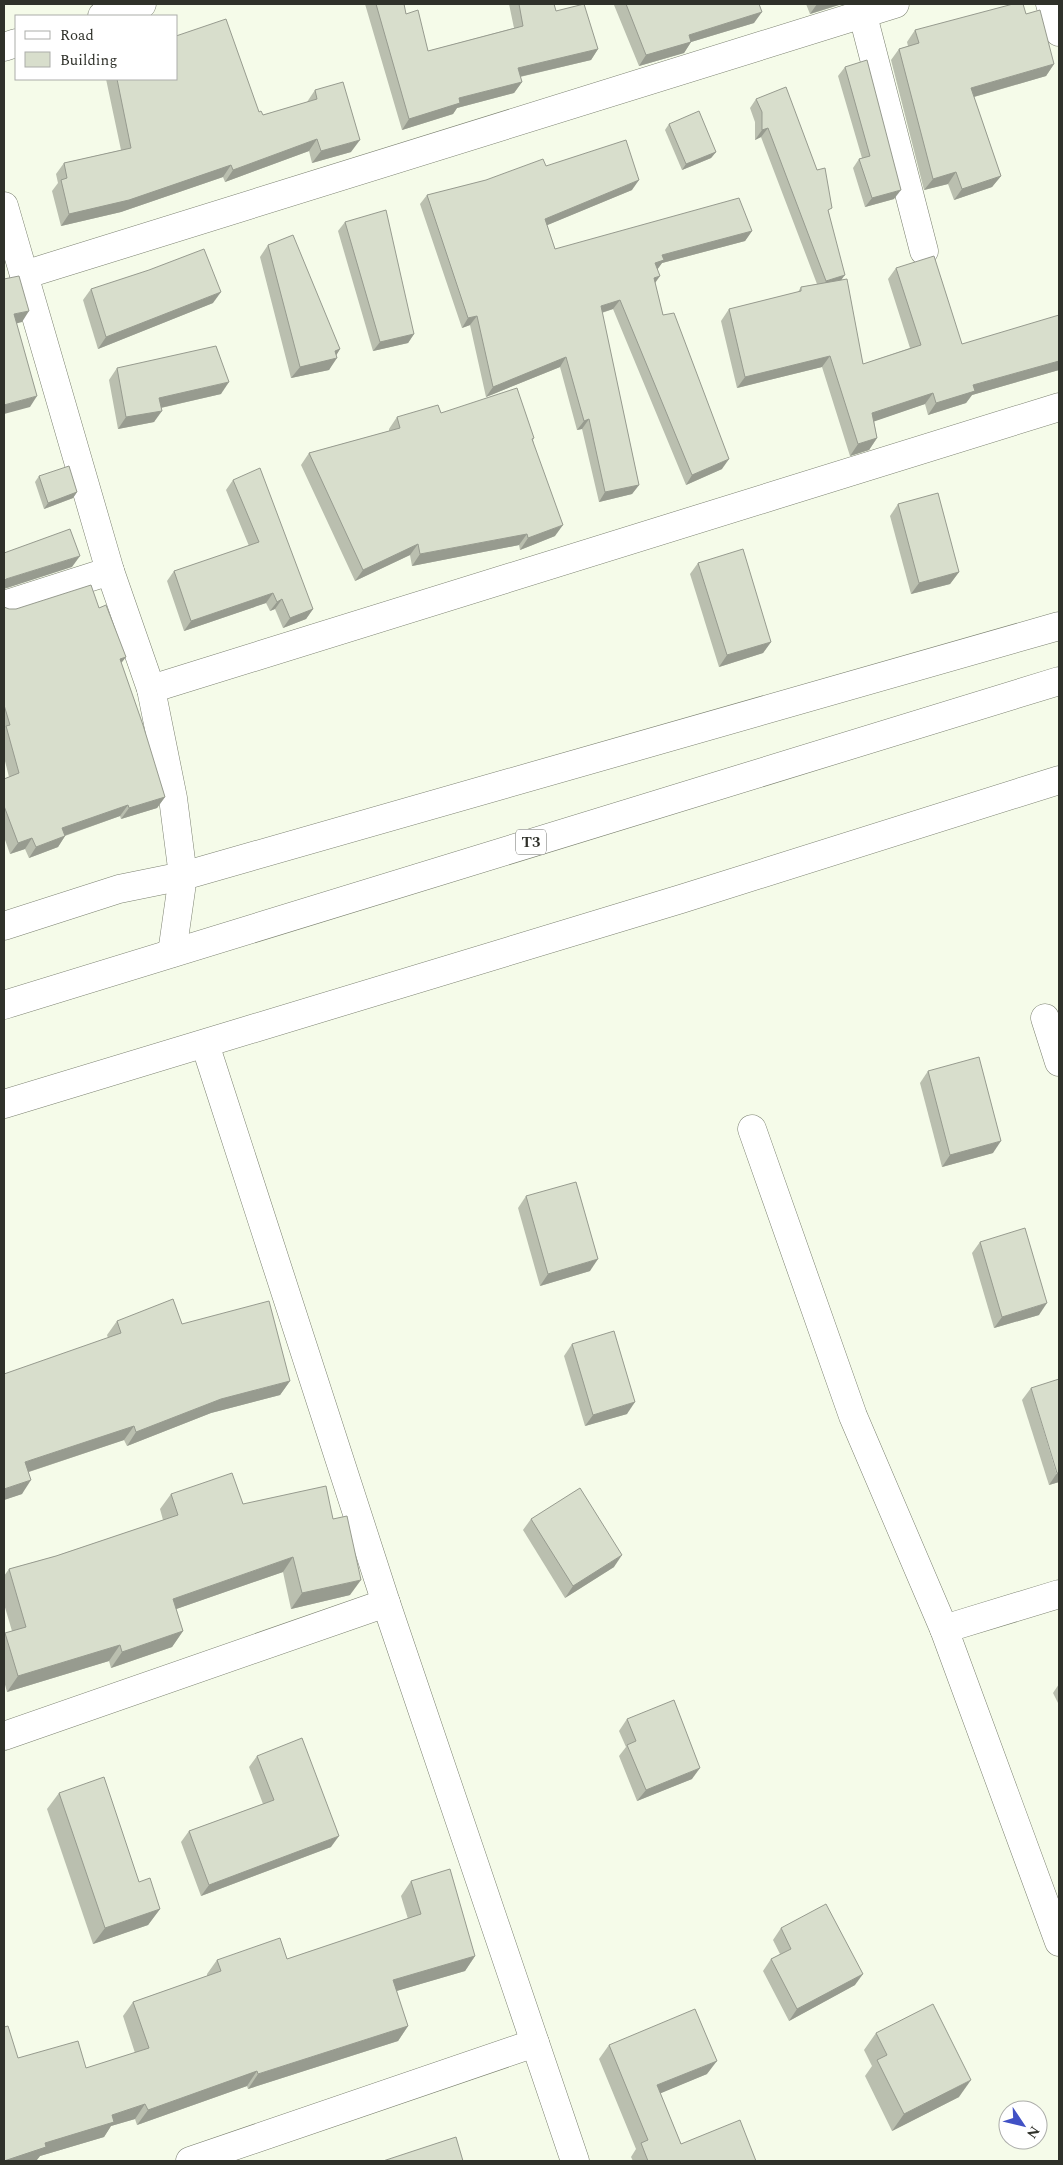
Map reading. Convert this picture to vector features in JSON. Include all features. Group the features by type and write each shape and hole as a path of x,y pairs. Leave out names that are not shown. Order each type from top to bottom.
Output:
{"main road":[{"path":"105,15 142,4"},
{"path":"24,275 862,9 895,4"},
{"path":"1050,4 1059,32"},
{"path":"862,9 924,251"},
{"path":"4,206 10,248 24,275 110,571 151,689 172,798 183,876 172,953"},
{"path":"151,689 1059,407"},
{"path":"4,605 110,571"},
{"path":"4,926 120,889 183,876 1059,626"},
{"name":"T3","path":"4,1004 1059,680"},
{"path":"4,1104 681,899 1059,780"},
{"path":"1045,1018 1059,1062"},
{"path":"205,1044 386,1602 575,2161"},
{"path":"752,1129 853,1416 944,1628 1059,1942"},
{"path":"944,1628 1059,1594"},
{"path":"4,1736 386,1602"},
{"path":"190,2161 535,2043"}],"building":[{"path":"376,4 404,4 406,14 418,10 428,51 523,26 519,4 554,4 556,11 584,4 598,49 518,68 522,82 459,98 460,103 409,119"},
{"path":"626,4 759,4 762,12 689,35 691,42 646,55"},
{"path":"1013,4 1023,4 1026,14 1040,10 1054,64 971,88 1001,176 962,189 956,172 933,179 899,49 919,43 915,30"},
{"path":"226,19 259,112 261,111 263,115 317,99 315,90 343,82 360,140 321,151 317,139 233,170 231,165 129,200 69,214 61,180 67,178 64,163 131,148 117,80 178,80 178,35"},
{"path":"867,60 901,190 872,198 859,159 870,156 845,67"},
{"path":"786,87 817,170 825,168 832,208 828,210 845,275 826,281 768,128 762,130 762,112 756,99"},
{"path":"699,111 716,152 686,164 669,124"},
{"path":"626,140 639,180 545,219 555,249 739,198 752,231 662,255 664,260 655,263 660,276 654,278 663,315 674,313 729,459 692,475 620,300 601,306 639,485 605,492 589,419 584,421 566,357 493,387 477,316 468,318 427,195 486,180 543,159 546,166"},
{"path":"386,210 414,334 380,342 345,222"},
{"path":"293,235 340,349 335,351 337,358 300,367 268,245"},
{"path":"204,249 221,292 106,337 91,289"},
{"path":"934,256 962,344 1059,315 1059,361 973,385 975,391 936,403 933,393 872,413 877,438 858,444 830,356 745,377 729,309 801,291 801,287 847,279 863,364 921,345 896,268"},
{"path":"19,276 29,311 14,314 37,396 4,405 4,279"},
{"path":"216,346 229,382 159,398 162,411 126,417 117,368"},
{"path":"517,388 534,438 532,439 563,525 528,538 527,534 420,554 418,544 363,570 309,453 400,428 397,417 438,405 441,413"},
{"path":"69,466 77,492 48,503 39,476"},
{"path":"260,468 313,609 290,618 282,599 277,602 273,593 191,621 174,571 259,542 233,480"},
{"path":"938,493 959,572 919,583 898,504"},
{"path":"70,529 80,556 4,581 4,553"},
{"path":"743,549 771,642 727,655 698,563"},
{"path":"91,585 99,608 106,605 126,657 120,659 165,797 129,808 128,805 62,828 65,836 36,847 32,838 18,843 4,806 4,779 19,773 6,726 10,725 4,705 4,607 16,609"},
{"path":"979,1057 1001,1141 950,1155 928,1071"},
{"path":"576,1182 598,1259 548,1274 526,1196"},
{"path":"1025,1228 1047,1303 1002,1317 980,1242"},
{"path":"173,1299 182,1324 269,1301 290,1381 221,1399 136,1432 134,1426 25,1462 31,1480 4,1489 4,1374 121,1333 117,1321"},
{"path":"614,1331 635,1402 593,1415 572,1344"},
{"path":"1059,1379 1059,1473 1057,1473 1031,1388"},
{"path":"232,1473 243,1504 326,1486 333,1519 347,1516 361,1580 302,1593 293,1557 173,1599 183,1631 122,1652 120,1645 18,1676 5,1633 26,1627 9,1569 56,1556 178,1515 171,1494"},
{"path":"580,1488 622,1555 573,1586 531,1519"},
{"path":"674,1700 700,1768 646,1790 627,1745 636,1741 627,1719"},
{"path":"302,1738 339,1836 209,1885 189,1831 274,1800 257,1756"},
{"path":"104,1777 139,1882 150,1878 160,1909 105,1928 59,1793"},
{"path":"450,1869 475,1956 393,1980 408,2026 258,2074 257,2071 148,2110 145,2104 112,2115 114,2122 45,2143 46,2147 4,2161 4,2027 8,2026 18,2058 78,2041 86,2068 149,2048 133,2002 221,1971 217,1960 280,1938 287,1959 421,1914 411,1881"},
{"path":"826,1904 863,1974 797,2009 771,1959 791,1949 781,1928"},
{"path":"933,2004 971,2080 904,2114 877,2060 887,2055 876,2033"},
{"path":"695,2009 717,2061 657,2085 681,2144 740,2120 756,2161 648,2161 641,2143 648,2140 609,2045"},
{"path":"456,2137 463,2161 383,2161"}]}
